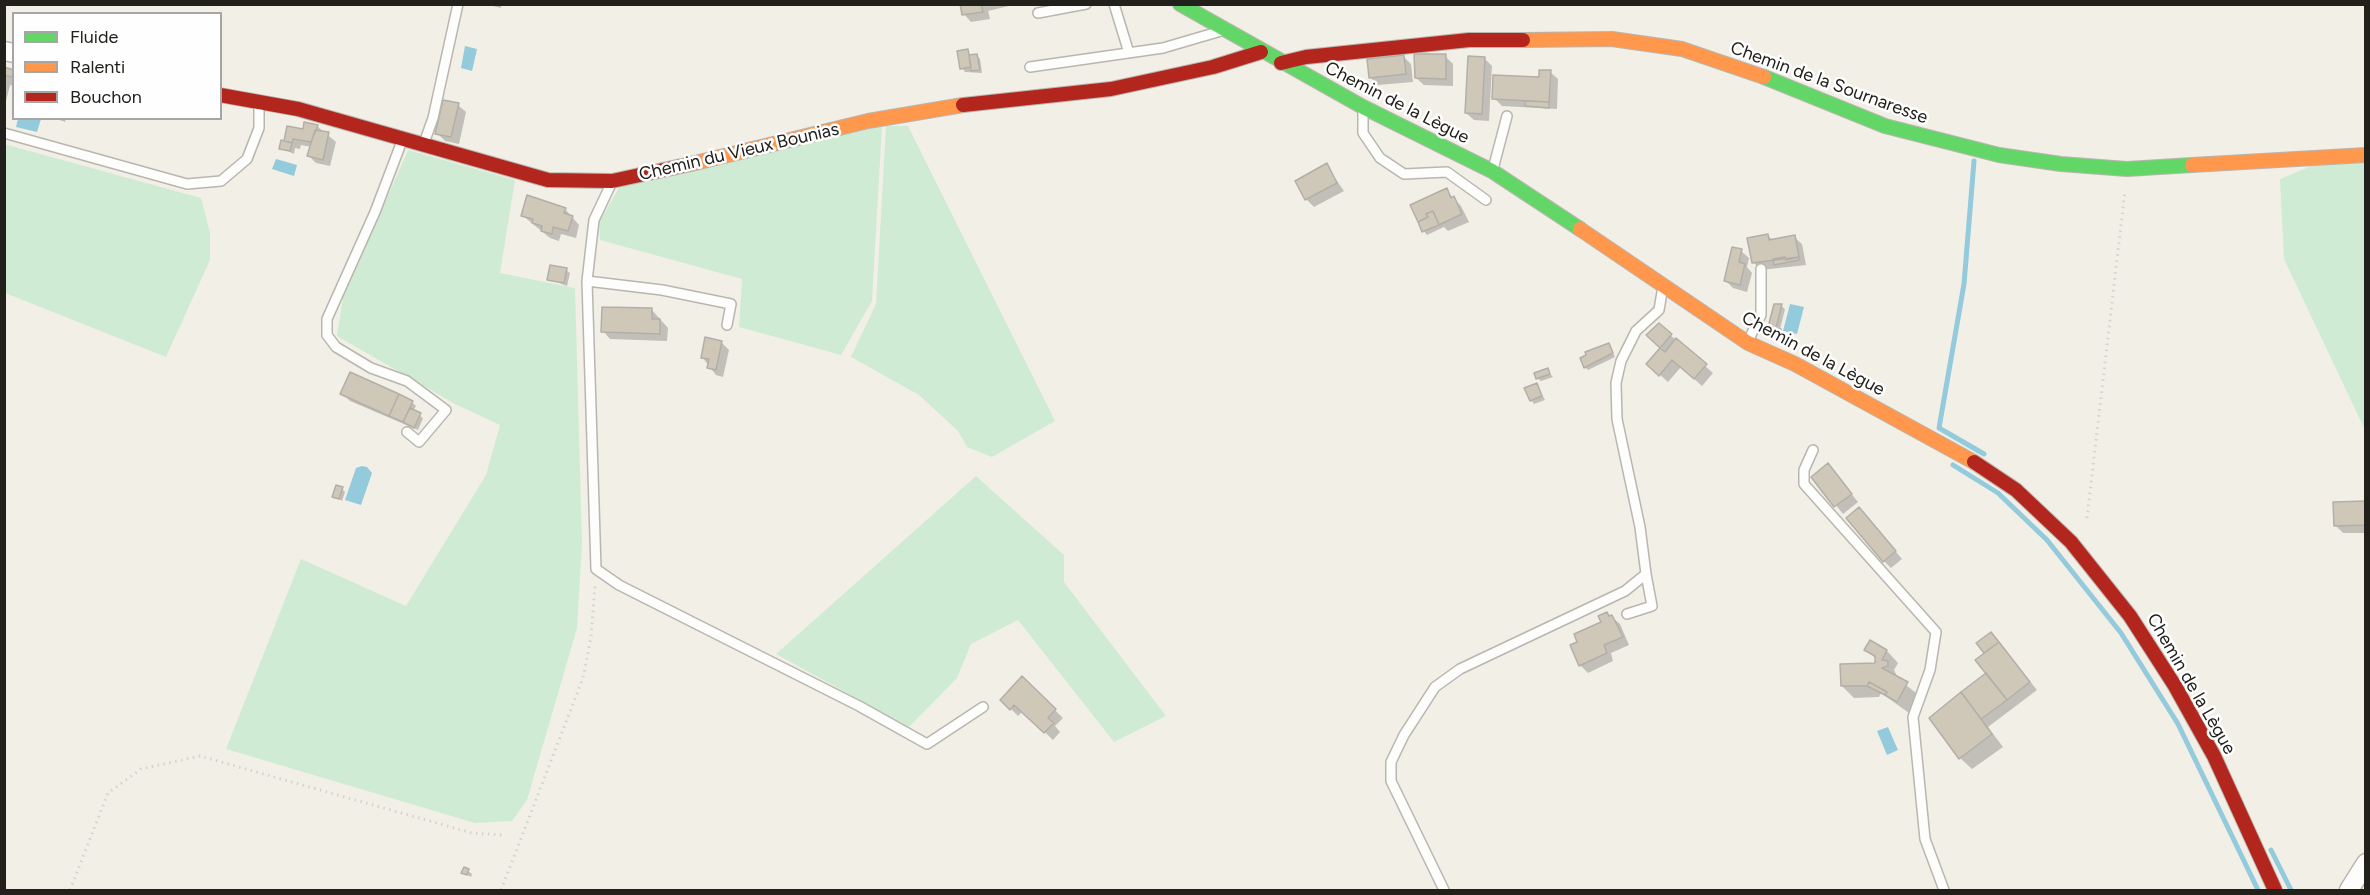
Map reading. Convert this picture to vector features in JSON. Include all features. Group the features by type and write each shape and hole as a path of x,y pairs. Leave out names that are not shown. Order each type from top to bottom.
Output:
{"street":[{"name":"Chemin de la Lègue","path":"1180,4 1223,31 1363,107 1492,171 1664,284 1748,343 1795,364 1977,464 2016,490 2071,542 2130,616 2175,686 2214,756 2275,891"},
{"name":"Chemin de la Sournaresse","path":"1281,63 1306,57 1469,40 1612,39 1682,49 1747,70 1885,126 1934,140 2040,161 2127,169 2366,155"},
{"name":"Chemin du Vieux Bounias","path":"222,95 298,109 548,180 612,181 759,149 868,121 969,104 1028,100 1111,89 1213,67 1261,52"},
{"path":"2349,891 2366,863"}],"lane":[{"path":"423,145 433,118 458,4"},
{"path":"1038,13 1086,4"},
{"path":"1114,4 1129,53"},
{"path":"1030,67 1163,48 1223,31"},
{"path":"4,134 187,184 221,181 247,159 259,128 259,103"},
{"path":"1363,107 1363,133 1380,158 1404,174 1447,172 1486,200"},
{"path":"1492,171 1507,116"},
{"path":"402,140 375,212 327,319 327,335 336,347 372,368 407,381 446,410 418,442 407,432"},
{"path":"612,181 594,220 587,281 596,569 619,585 859,706 927,744 983,707"},
{"path":"1748,343 1761,315 1761,269"},
{"path":"587,281 662,290 731,304 727,325"},
{"path":"1627,614 1652,606 1640,527 1617,419 1616,383 1621,361 1636,331 1659,310 1664,284"},
{"path":"1813,450 1804,470 1804,484 1936,632 1930,670 1913,717 1925,839 1944,891"},
{"path":"1444,891 1391,781 1390,762 1404,735 1435,687 1460,669 1625,591 1646,574"}],"path":[{"path":"2087,519 2109,344 2127,169"},
{"path":"501,891 583,678 591,637 596,569"},
{"path":"70,891 108,793 141,769 200,756 472,833 503,835"}],"green space":[{"path":"882,126 872,301 841,355 739,327 742,279 600,240 599,222 620,186"},
{"path":"886,126 908,126 1055,421 992,457 967,447 958,431 919,395 851,357 876,304"},
{"path":"4,144 201,198 210,233 210,260 166,357 5,293"},
{"path":"408,150 515,180 500,273 575,288 582,544 577,628 527,800 512,821 475,823 226,749 301,559 406,606 486,475 500,425 455,404 337,336 343,298"},
{"path":"2365,163 2365,430 2284,259 2280,179 2316,164"},
{"path":"976,476 1064,555 1064,582 1166,716 1114,742 1018,620 971,644 957,678 909,727 776,654"}],"water":[{"path":"465,46 477,49 472,71 461,68"},
{"path":"18,120 41,120 37,132 16,127"},
{"path":"276,159 297,165 294,176 272,169"},
{"path":"1790,304 1804,307 1797,334 1783,331"},
{"path":"367,467 372,473 361,505 345,500 356,468"},
{"path":"1888,727 1898,750 1887,755 1877,731"}],"building":[{"path":"960,4 981,4 983,12 962,15"},
{"path":"968,49 971,67 960,69 957,51"},
{"path":"977,54 980,70 971,71 969,55"},
{"path":"1414,54 1446,54 1446,79 1415,78"},
{"path":"1404,55 1406,74 1369,78 1367,59"},
{"path":"1468,56 1485,57 1482,114 1465,113"},
{"path":"4,67 12,69 12,77 4,75"},
{"path":"1539,70 1551,70 1549,102 1492,99 1493,75 1539,77"},
{"path":"443,100 459,103 451,137 435,134"},
{"path":"1525,101 1549,102 1549,108 1525,106"},
{"path":"304,122 318,125 311,142 293,139 292,143 284,141 287,126 303,129"},
{"path":"315,130 329,132 323,160 307,156"},
{"path":"281,140 292,143 290,151 279,149"},
{"path":"1327,163 1337,183 1305,200 1295,181"},
{"path":"1447,188 1451,198 1454,196 1462,214 1439,225 1433,211 1426,214 1428,217 1418,222 1410,205"},
{"path":"527,195 566,208 564,213 573,216 568,231 553,227 552,234 541,231 542,226 532,223 533,219 521,216"},
{"path":"1433,211 1439,225 1422,232 1418,222 1428,217 1426,214"},
{"path":"1768,234 1769,240 1795,235 1799,257 1752,263 1747,238"},
{"path":"1732,247 1742,249 1739,262 1745,264 1740,285 1724,281"},
{"path":"1785,257 1786,260 1799,257 1799,260 1774,265 1773,259"},
{"path":"550,265 567,268 564,283 547,280"},
{"path":"1774,304 1782,304 1776,328 1781,329 1779,337 1767,331"},
{"path":"602,307 652,308 652,319 660,319 660,334 601,332"},
{"path":"1659,323 1672,334 1660,348 1646,335"},
{"path":"705,337 722,341 716,370 707,368 709,359 701,358"},
{"path":"1676,338 1707,364 1694,379 1672,360 1659,376 1646,364 1660,348 1665,352"},
{"path":"1609,343 1613,353 1584,368 1580,358 1586,355 1585,352"},
{"path":"1548,368 1550,374 1536,379 1534,373"},
{"path":"350,372 399,394 389,416 340,394"},
{"path":"1537,383 1542,396 1530,401 1524,388"},
{"path":"399,394 413,401 403,422 389,416"},
{"path":"410,408 421,413 414,428 403,422"},
{"path":"1828,463 1852,494 1834,507 1811,477"},
{"path":"336,485 343,487 339,499 332,497"},
{"path":"2366,501 2366,525 2334,526 2333,502"},
{"path":"1859,507 1896,551 1883,562 1846,518"},
{"path":"1607,612 1609,616 1612,615 1623,637 1604,645 1607,653 1579,666 1570,645 1577,642 1574,634 1601,622 1598,616"},
{"path":"1991,632 1999,642 1984,653 1976,643"},
{"path":"1870,640 1887,650 1882,660 1888,661 1888,666 1882,668 1908,682 1897,702 1885,695 1887,692 1869,682 1867,686 1841,686 1840,664 1875,663 1875,656 1864,650"},
{"path":"1999,642 2030,682 2007,700 1975,660"},
{"path":"1986,673 2007,700 1981,719 1961,692"},
{"path":"1022,676 1056,709 1048,718 1054,723 1044,733 1014,705 1010,710 1000,700"},
{"path":"1869,682 1887,692 1885,695 1867,686"},
{"path":"1961,692 1992,734 1959,759 1929,718"},
{"path":"464,867 469,869 467,875 461,873"}],"waterway":[{"path":"1974,161 1964,284 1939,428 1984,454"},
{"path":"1953,465 1998,493 2047,540 2121,633 2178,724 2258,890"},
{"path":"2271,850 2291,890"}],"traffic: fast":[{"path":"1180,4 1363,107 1492,171 1580,229"},
{"path":"1764,77 1885,126 1999,155 2061,164 2127,169 2192,165"}],"traffic: slow":[{"path":"1523,40 1612,39 1682,49 1764,77"},
{"path":"691,164 868,121 963,105"},
{"path":"2192,165 2366,155"},
{"path":"1580,229 1748,343 1795,364 1974,462"}],"traffic: jam":[{"path":"1281,63 1306,57 1469,40 1523,40"},
{"path":"963,105 1111,89 1213,67 1261,52"},
{"path":"222,95 298,109 548,180 612,181 691,164"},
{"path":"1974,462 2016,490 2071,542 2130,616 2175,686 2214,756 2275,890"}]}
